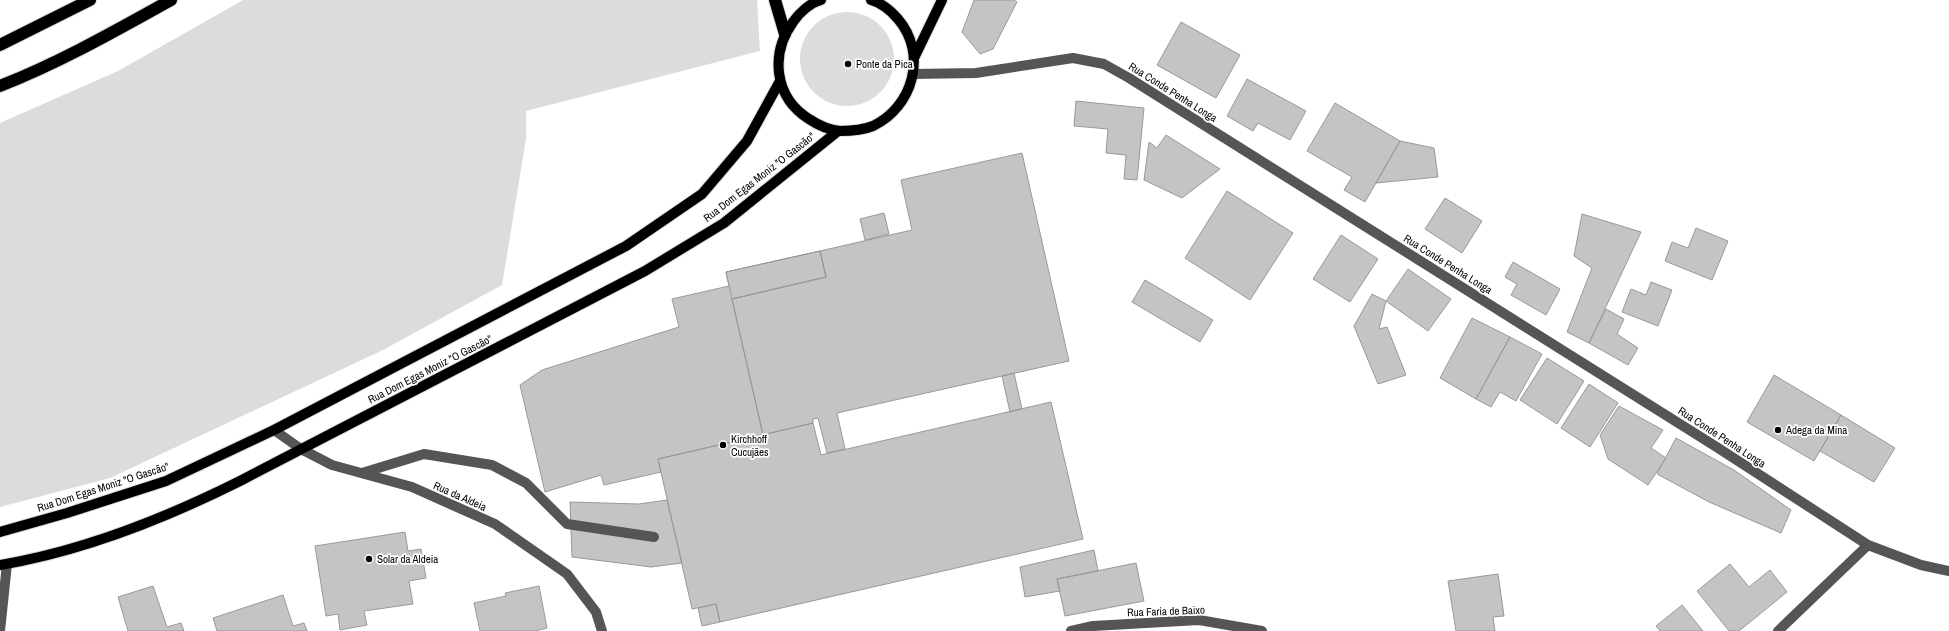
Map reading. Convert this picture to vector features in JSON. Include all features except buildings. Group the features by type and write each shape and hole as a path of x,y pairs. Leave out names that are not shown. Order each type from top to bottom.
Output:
{"highway":[{"path":"0,45 90,0"},
{"path":"0,86 28,75 108,36 171,0"},
{"path":"775,0 785,34"}],"main road":[{"path":"821,0 815,2 797,15 785,34 779,49 778,65 780,81 788,99 801,114 818,125 838,131 855,130 872,126 887,118 899,106 908,91 913,74 914,58 911,41 903,25 891,12 876,1"},
{"path":"914,58 942,0"},
{"name":"Rua Dom Egas Moniz \"O Gascão\"","path":"0,532 67,513 166,481 274,430 566,279 633,242 702,194 747,141 780,81"},
{"name":"Rua Dom Egas Moniz \"O Gascão\"","path":"3,565 63,551 111,536 190,506 301,450 645,271 724,223 838,131"}],"street":[{"name":"Rua Conde Penha Longa","path":"913,74 976,74 1073,58 1104,64 1129,78 1708,442 1868,546 1921,566 1949,571"},
{"name":"Rua da Aldeia","path":"274,430 301,450 332,465 412,488 495,524 567,574 596,612 602,631"},
{"path":"362,473 424,454 492,465 526,483 567,524 654,537"},
{"path":"1778,631 1868,546"},
{"path":"0,631 3,565"},
{"name":"Rua Faria de Baixo","path":"1071,631 1094,626 1199,620 1262,631"}],"shaded area":[{"path":"243,0 757,0 760,51 526,111 526,139 502,285 383,350 110,478 0,507 0,123 118,71"},
{"path":"847,12 865,16 880,26 890,41 894,59 890,77 880,92 865,102 847,106 829,102 814,92 804,77 800,59 804,41 814,26 829,16"}],"place":[{"name":"Ponte da Pica","path":"848,64"},
{"name":"Adega da Mina","path":"1778,430"},
{"name":"Kirchhoff Cucujães","path":"723,445"},
{"name":"Solar da Aldeia","path":"369,559"}]}
